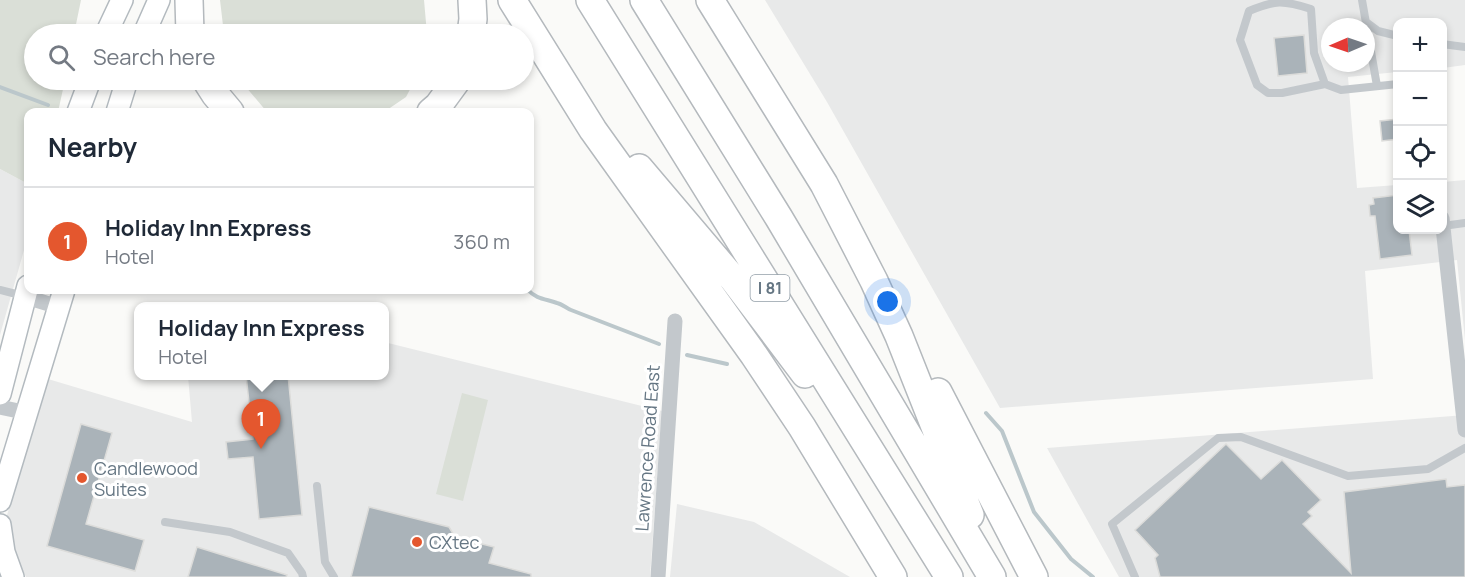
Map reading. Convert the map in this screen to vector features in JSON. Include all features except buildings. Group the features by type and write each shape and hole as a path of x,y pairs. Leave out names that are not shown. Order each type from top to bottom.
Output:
{"highway":[{"path":"189,0 190,24"},
{"path":"472,0 472,24"},
{"path":"512,0 527,24"},
{"path":"517,0 533,24"},
{"name":"I 81","path":"590,0 949,577"},
{"name":"I 81","path":"644,0 779,218 994,577"},
{"path":"710,1 824,184 874,281 899,336 994,577"},
{"path":"534,25 587,103 734,280 910,513"},
{"path":"534,35 593,130 784,400 893,577"},
{"path":"212,90 227,108"},
{"path":"436,108 450,90"},
{"path":"874,281 909,334 1034,577"}],"main road":[{"path":"111,24 122,0"},
{"path":"148,24 159,0"},
{"path":"80,108 86,90"},
{"path":"118,108 124,90"},
{"path":"0,394 26,294"},
{"path":"0,502 62,298"},
{"path":"0,525 4,552 14,577"}],"street":[{"path":"1444,234 1465,430"},
{"path":"39,294 62,298"},
{"name":"Lawrence Road East","path":"658,577 675,321"},
{"path":"0,407 28,413"}],"lane":[{"path":"1325,84 1314,53 1311,9 1288,0 1266,2 1249,11 1240,40 1257,85 1268,93 1282,93 1325,84 1341,90 1393,84"},
{"path":"1362,0 1365,18"},
{"path":"1375,29 1393,35"},
{"path":"1447,45 1465,47"},
{"path":"1375,72 1377,86"},
{"path":"1447,222 1465,223"},
{"path":"0,290 24,292"},
{"path":"1135,577 1112,524 1218,438 1241,437 1348,476 1428,470 1465,448"},
{"path":"317,486 325,561 334,577"},
{"path":"165,522 230,532 288,553 303,577"}],"shaded area":[{"path":"0,0 81,0 76,24 24,24 24,90 63,90 59,108 24,108 24,182 0,169"},
{"path":"220,0 424,0 426,24 223,24"},
{"path":"765,0 1465,0 1465,65 1447,67 1447,18 1393,18 1393,72 1348,77 1357,188 1393,185 1393,234 1447,234 1447,182 1465,180 1465,340 1457,260 1365,271 1373,379 1000,408 827,102"},
{"path":"248,90 410,90 406,97 390,108 264,108"},
{"path":"0,169 24,182 24,250 0,335"},
{"path":"389,343 662,411 650,577 26,577 12,548 7,515 48,379 192,422 188,380 389,380"},
{"path":"462,393 488,400 463,501 436,494"},
{"path":"1465,415 1465,577 1119,577 1047,448"},
{"path":"677,504 754,522 850,577 670,577"}],"waterway":[{"path":"0,87 48,105"},
{"path":"533,294 659,344"},
{"path":"687,355 727,364"},
{"path":"986,413 1002,431 1034,512 1071,559 1093,577"}],"place":[{"name":"Holiday Inn Express","path":"261,449"},
{"name":"Candlewood Suites","path":"82,478"},
{"name":"CXtec","path":"417,542"}]}
